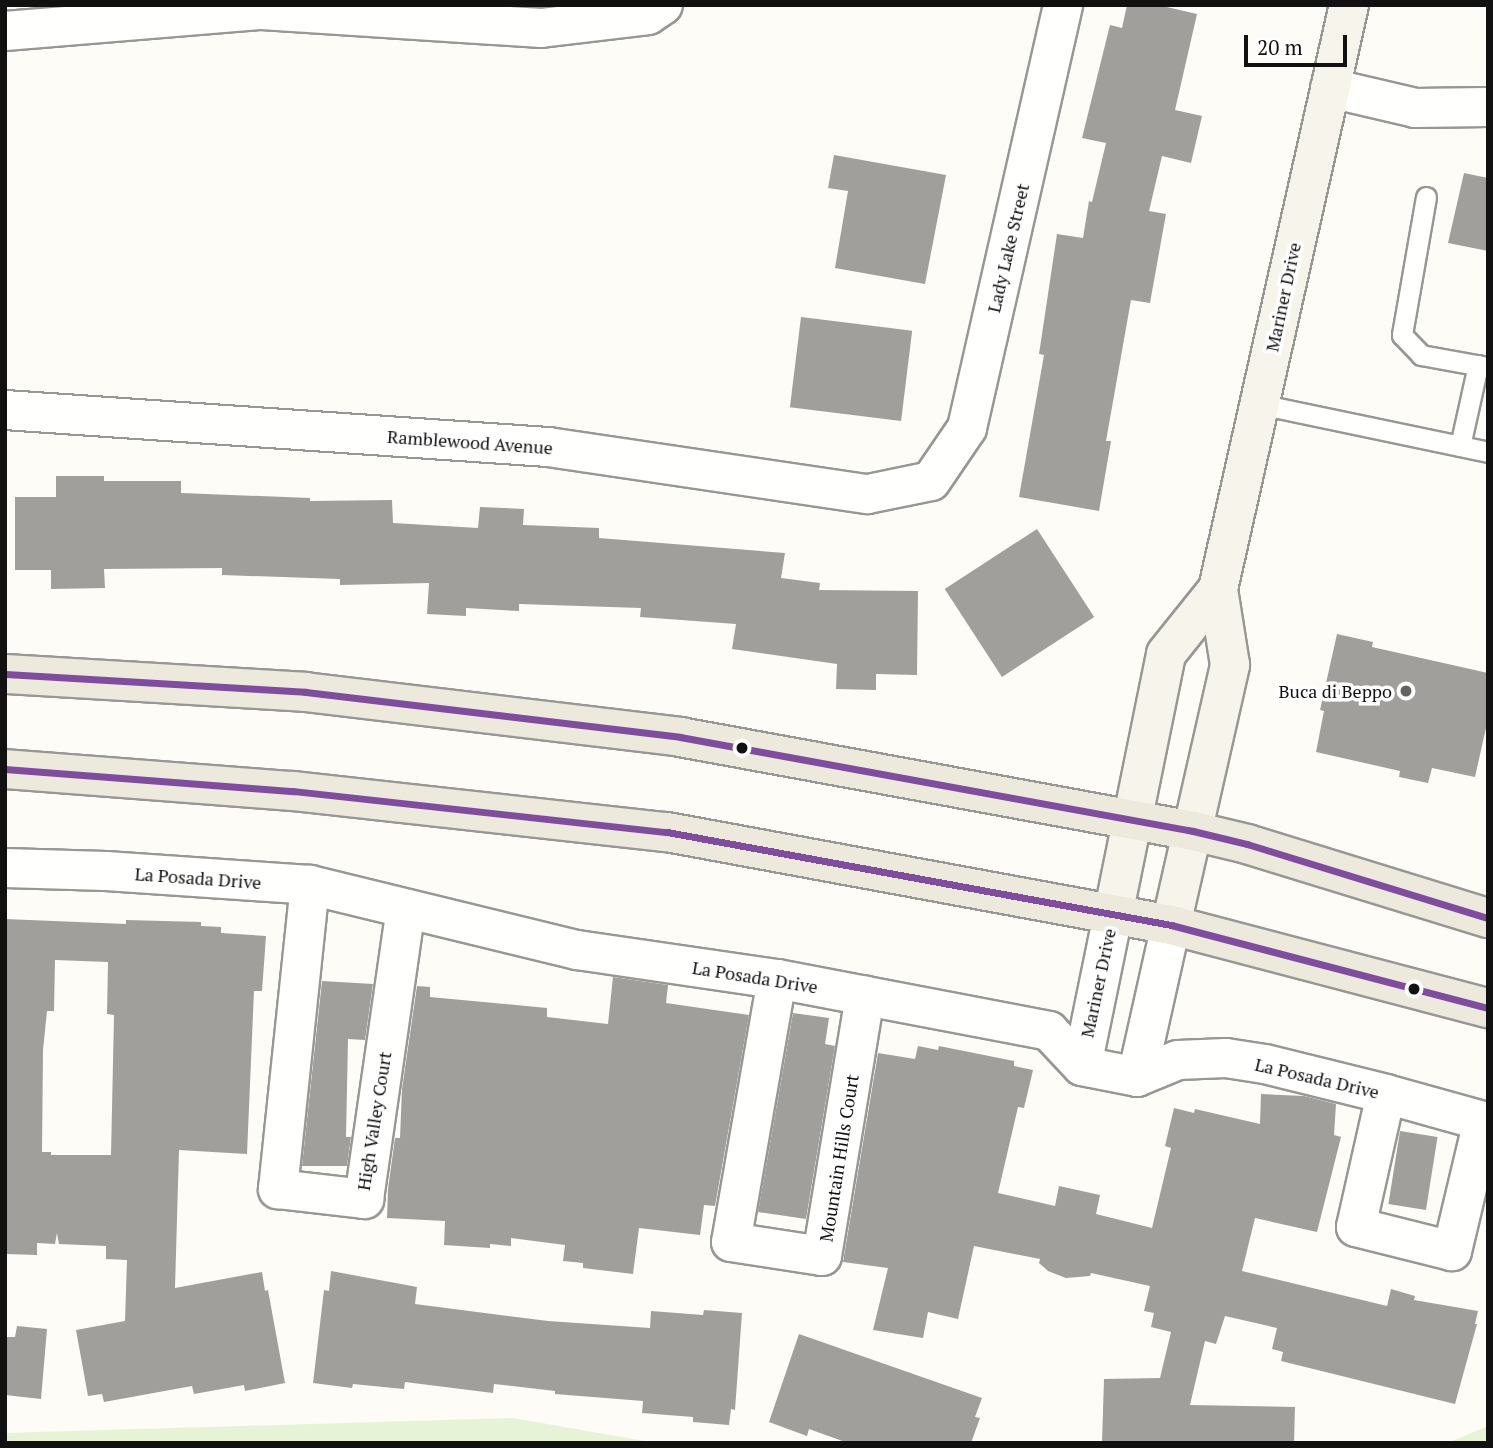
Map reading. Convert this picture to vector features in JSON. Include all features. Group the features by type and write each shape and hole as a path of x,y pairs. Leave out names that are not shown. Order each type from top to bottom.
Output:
{"main road":[{"path":"5,674 305,692 680,737 1192,831 1247,844 1488,918"},
{"path":"5,769 293,791 667,832 1171,925 1488,1008"}],"street":[{"path":"5,31 262,10 541,28 648,15 663,5"},
{"name":"Lady Lake Street","path":"931,481 967,428 1063,5"},
{"name":"Mariner Drive","path":"1137,1077 1230,664 1218,589 1349,5"},
{"path":"1330,88 1415,108 1488,107"},
{"name":"Ramblewood Avenue","path":"5,410 548,447 868,494 931,481"},
{"name":"Mariner Drive","path":"1082,1066 1166,654 1218,589"},
{"name":"La Posada Drive","path":"5,868 106,871 310,885 577,950 777,979 1049,1031 1082,1066"},
{"name":"High Valley Court","path":"310,885 278,1189 364,1199 406,909"},
{"name":"Mountain Hills Court","path":"777,979 731,1241 822,1256 865,996"},
{"name":"La Posada Drive","path":"1137,1077 1178,1060 1226,1058 1265,1064 1386,1094 1483,1121 1452,1251 1356,1227 1386,1094"},
{"path":"1082,1066 1137,1077"}],"lane":[{"path":"1426,197 1402,335 1421,355 1483,366 1460,446"},
{"path":"1259,404 1488,452"}],"green space":[{"path":"513,1418 656,1443 5,1443 5,1433"},
{"path":"1488,1426 1488,1443 1448,1443"}],"building":[{"path":"1127,5 1158,5 1197,14 1175,110 1202,116 1191,163 1162,156 1149,211 1166,214 1150,303 1131,300 1106,441 1111,441 1099,511 1019,497 1044,355 1039,354 1057,234 1083,238 1089,201 1092,202 1106,143 1082,138 1110,25 1122,28"},
{"path":"834,155 946,175 925,284 835,268 848,191 828,188"},
{"path":"1464,173 1488,178 1488,251 1448,243"},
{"path":"801,317 912,331 901,421 790,407"},
{"path":"56,476 104,476 104,481 181,481 181,493 310,498 310,501 392,500 393,523 478,528 480,507 524,509 523,525 599,528 599,538 785,553 781,578 820,583 819,590 918,591 917,675 876,674 876,690 836,689 837,664 732,649 736,624 640,617 641,608 519,604 519,611 466,608 466,616 427,614 429,583 340,585 340,579 222,575 222,568 104,569 105,588 51,589 51,570 15,570 15,497 56,497"},
{"path":"1037,529 1094,617 1002,677 945,589"},
{"name":"Buca di Beppo","path":"1337,634 1373,642 1372,647 1488,673 1488,719 1475,777 1432,768 1428,783 1399,777 1400,771 1316,752 1324,711 1320,710"},
{"path":"5,919 126,924 126,920 201,922 201,926 221,927 221,933 266,936 262,991 254,991 247,1154 179,1150 175,1288 262,1272 265,1291 268,1290 285,1383 245,1391 244,1385 194,1394 192,1386 104,1402 102,1394 88,1396 76,1330 125,1321 127,1260 106,1259 106,1246 59,1244 57,1233 55,1244 37,1243 37,1255 5,1254","holes":["55,960 108,962 107,1014 114,1015 111,1155 51,1155 51,1152 42,1152 43,1050 47,1011 54,1011"]},
{"path":"613,977 668,985 666,1003 749,1015 715,1206 704,1205 700,1235 639,1228 633,1274 583,1268 583,1263 563,1261 565,1245 511,1238 511,1246 490,1244 490,1248 444,1245 445,1221 387,1218 388,1189 395,1138 400,1138 402,1089 417,986 430,987 430,997 547,1008 547,1017 608,1024"},
{"path":"322,981 373,984 365,1040 348,1039 346,1137 351,1137 347,1166 302,1166"},
{"path":"793,1013 829,1018 825,1044 835,1046 806,1219 758,1212"},
{"path":"918,1046 938,1050 939,1046 1014,1061 1014,1066 1033,1070 1024,1108 1018,1107 998,1193 1055,1206 1059,1186 1100,1195 1096,1214 1152,1228 1171,1148 1165,1146 1174,1108 1194,1113 1195,1109 1260,1124 1261,1094 1304,1096 1336,1104 1334,1135 1341,1137 1317,1232 1255,1218 1242,1271 1387,1306 1391,1289 1415,1296 1414,1300 1478,1311 1477,1324 1455,1404 1281,1361 1283,1352 1272,1349 1277,1328 1225,1316 1216,1344 1205,1341 1190,1405 1295,1407 1294,1443 1102,1443 1104,1379 1160,1378 1171,1332 1151,1327 1154,1313 1144,1311 1150,1286 1091,1273 1090,1276 1066,1278 1048,1271 1039,1263 1040,1259 974,1246 958,1319 928,1312 923,1338 873,1330 888,1268 843,1262 878,1053 915,1059"},
{"path":"1400,1131 1438,1137 1426,1210 1388,1204"},
{"path":"331,1271 417,1287 415,1304 548,1321 650,1328 651,1311 703,1315 704,1310 742,1313 735,1410 731,1409 729,1425 693,1422 693,1417 642,1413 643,1401 555,1394 555,1391 494,1384 493,1393 405,1382 404,1389 353,1384 352,1388 313,1383 324,1290 329,1291"},
{"path":"17,1326 47,1329 41,1399 5,1395 5,1337 15,1337"},
{"path":"799,1334 982,1398 975,1417 980,1418 971,1443 848,1443 809,1429 807,1436 769,1422"}],"transit line":[{"path":"5,674 305,692 680,737 1193,831 1247,844 1488,918"},
{"path":"5,769 293,791 667,832 1171,925 1488,1008"}],"place":[{"name":"Buca di Beppo","path":"1406,691"}]}
